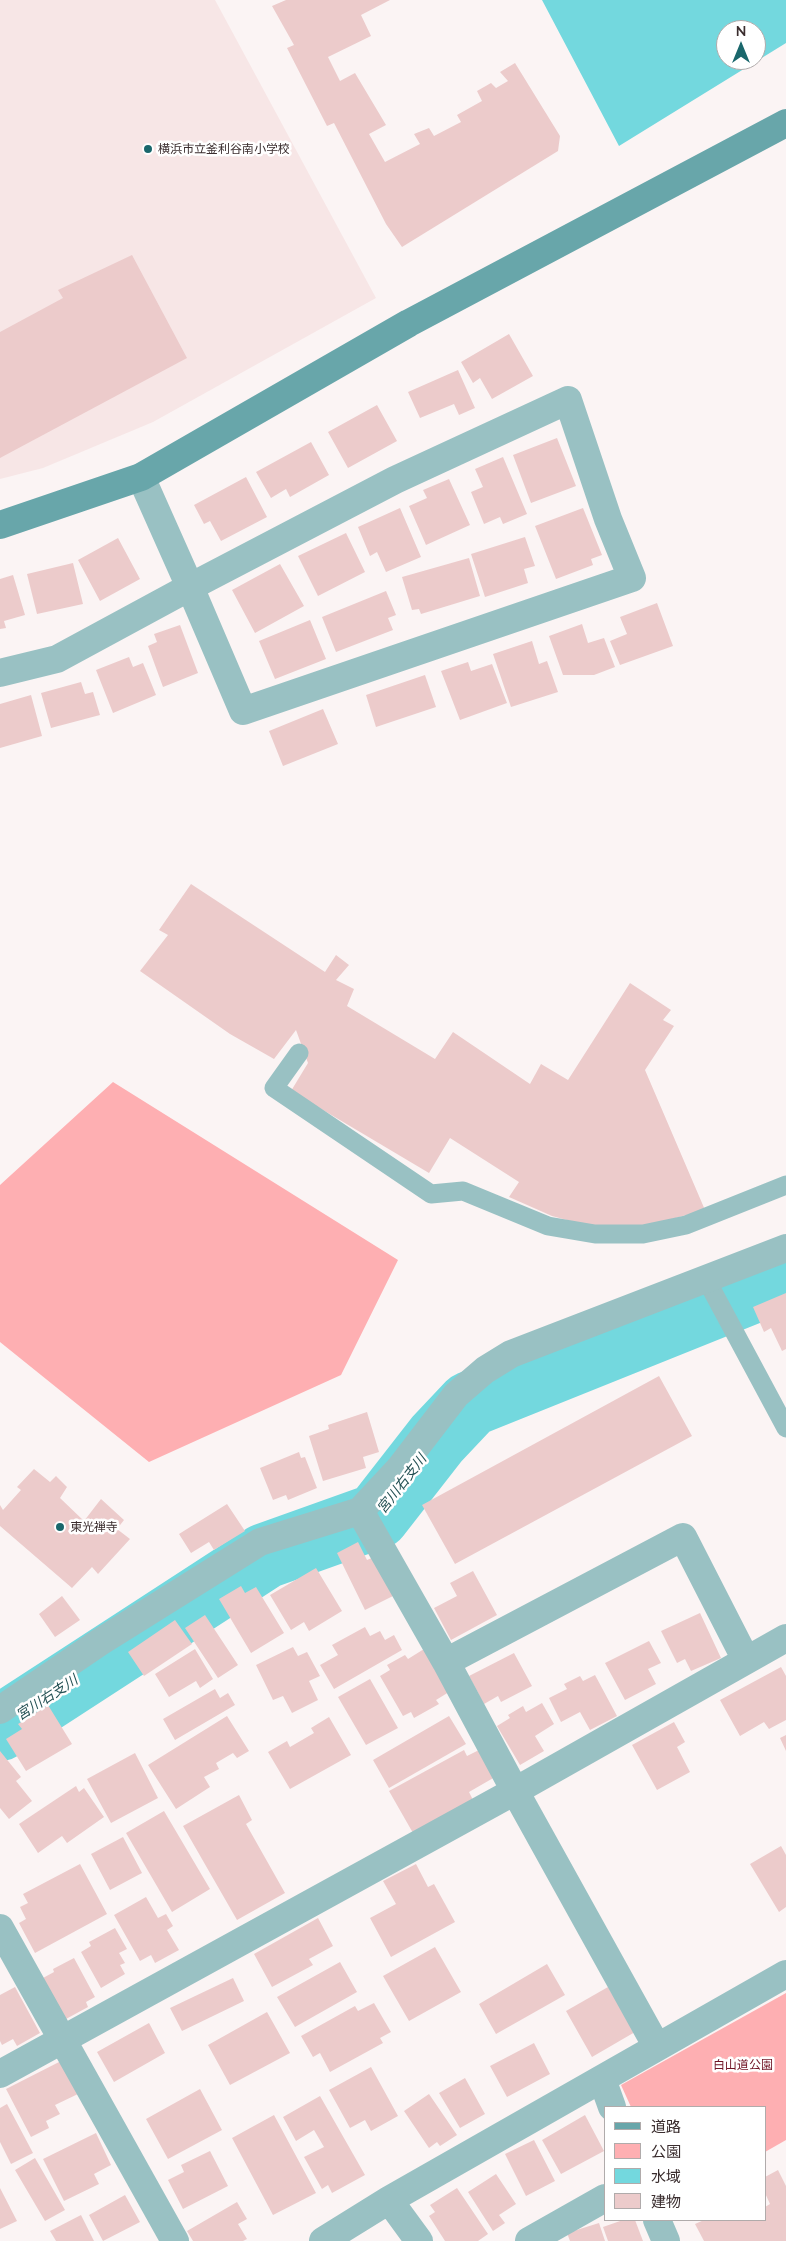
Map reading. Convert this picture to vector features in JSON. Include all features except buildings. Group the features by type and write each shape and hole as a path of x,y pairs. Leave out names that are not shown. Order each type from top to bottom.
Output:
{"street":[{"path":"0,525 141,478 392,332 786,123"},
{"path":"0,674 58,658 190,587 395,480 568,400 608,519 632,578 243,711 190,587 141,478"},
{"path":"0,1710 100,1642 260,1542 366,1520 400,1468 456,1395 485,1370 511,1354 709,1286 786,1248"},
{"path":"366,1520 657,2047"},
{"path":"446,1662 683,1537 746,1660"},
{"path":"0,2074 515,1791 786,1638"},
{"path":"0,1928 175,2241"},
{"path":"323,2241 390,2200 786,1974"},
{"path":"602,2079 612,2106"},
{"path":"529,2241 604,2199"},
{"path":"390,2200 419,2241"},
{"path":"657,2221 666,2241"}],"lane":[{"path":"299,1053 274,1088 431,1194 463,1190 548,1226 595,1234 643,1234 686,1225 786,1185"},
{"path":"709,1286 786,1428"}],"shaded area":[{"name":"横浜市立釜利谷南小学校","path":"0,0 215,0 376,298 153,422 43,468 0,479"}],"green space":[{"path":"113,1082 398,1260 341,1375 149,1462 0,1342 0,1185"},
{"name":"白山道公園","path":"786,1993 786,2140 766,2151 766,2106 631,2106 621,2085"}],"water":[{"path":"542,0 786,0 786,43 766,55 766,20 716,20 716,70 742,70 619,146"}],"waterway":[{"name":"宮川右支川","path":"0,1728 265,1556 377,1516 437,1439 470,1404 786,1277"}],"place":[{"name":"横浜市立釜利谷南小学校","path":"148,149"},
{"name":"東光禅寺","path":"60,1527"}]}
